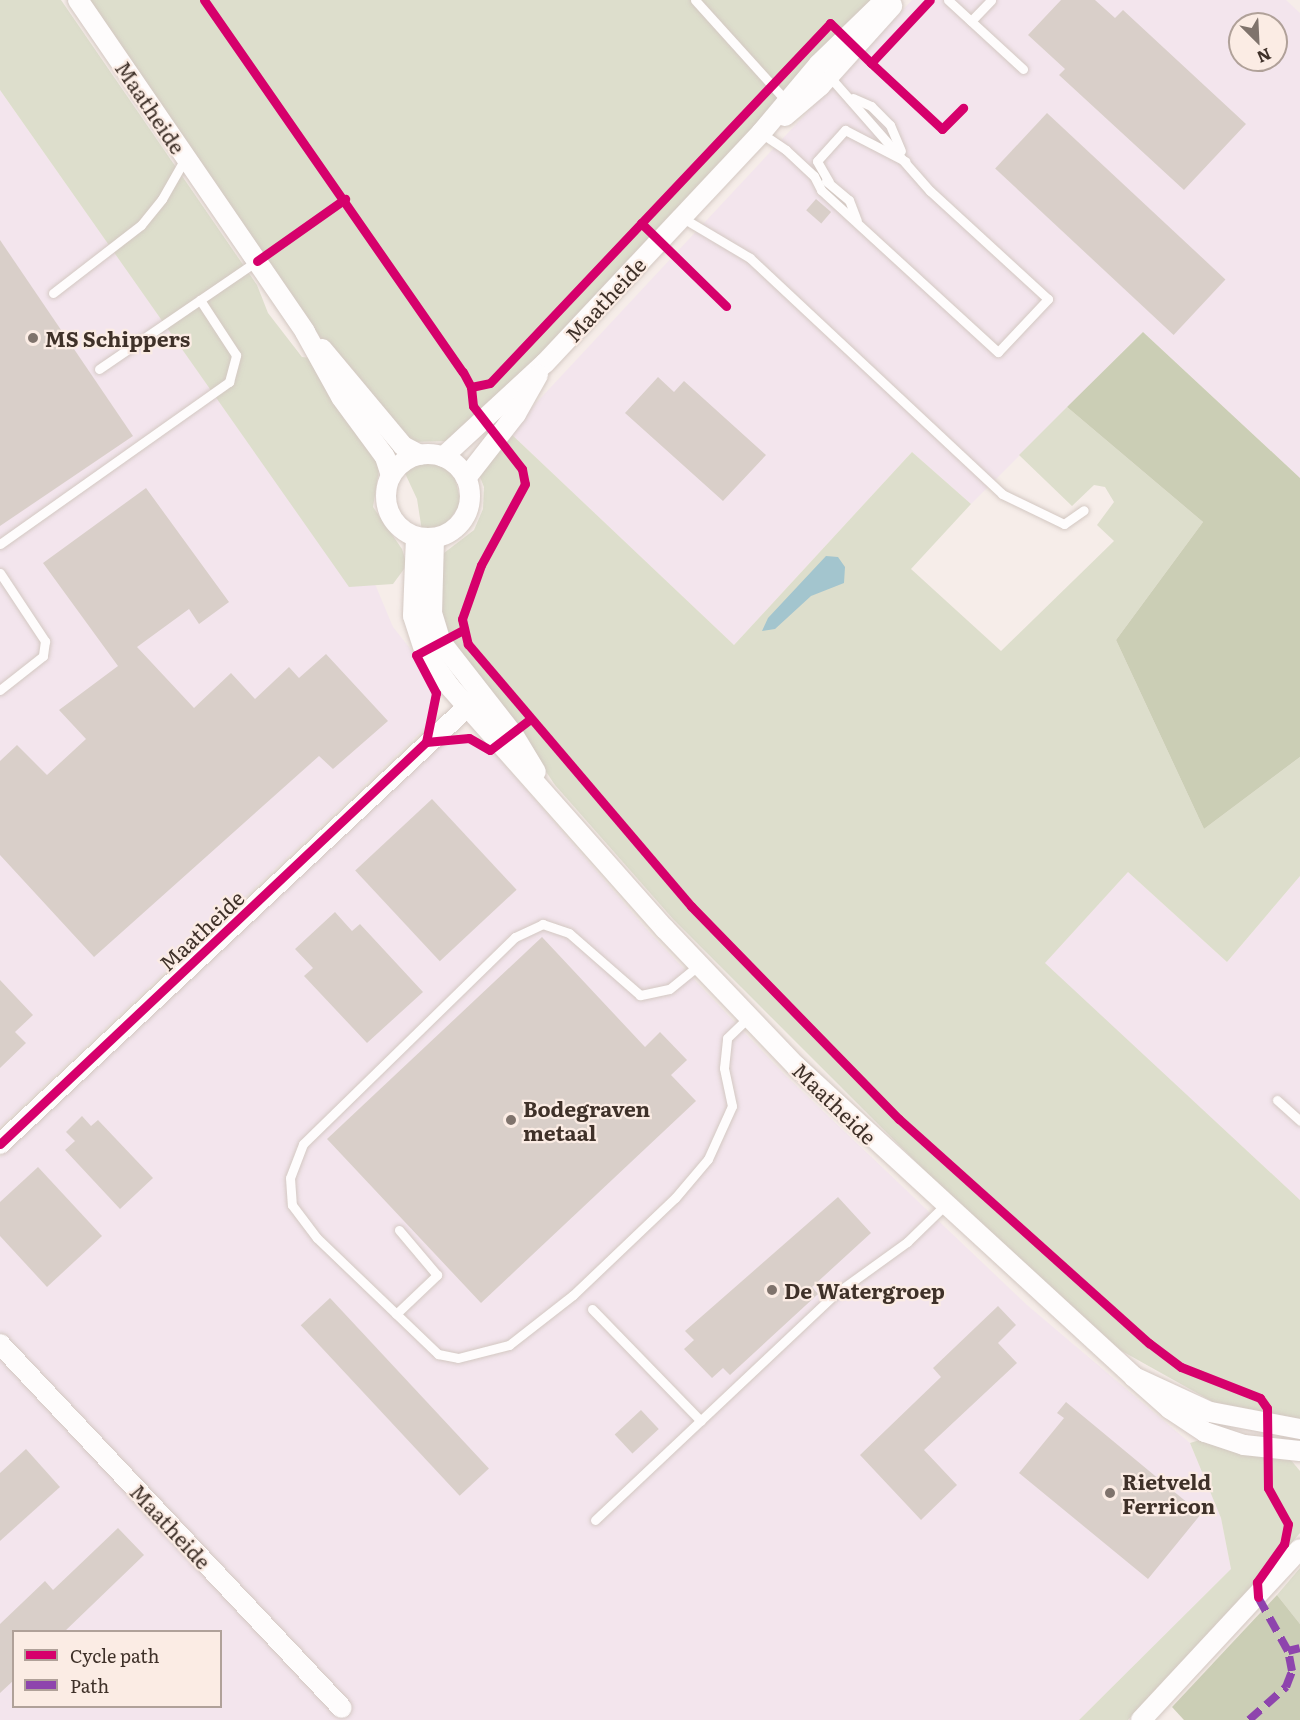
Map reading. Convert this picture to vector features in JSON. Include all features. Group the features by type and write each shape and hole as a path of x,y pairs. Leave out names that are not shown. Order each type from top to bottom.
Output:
{"street":[{"name":"Maatheide","path":"78,0 305,332 341,397 385,457 391,475"},
{"name":"Maatheide","path":"824,71 885,0"},
{"name":"Maatheide","path":"443,457 545,363 761,133 897,0"},
{"name":"Maatheide","path":"305,332 358,387 403,446 420,455"},
{"path":"466,478 516,414 545,363"},
{"path":"420,455 443,457 466,478 470,499 467,513 448,534 425,537 404,531 388,512 386,493 391,475 420,455"},
{"name":"Maatheide","path":"425,537 413,616 430,662 473,700 557,807 749,1017 944,1206 1170,1409 1206,1432 1244,1445 1300,1451"},
{"name":"Maatheide","path":"0,1144 473,700"},
{"name":"Maatheide","path":"0,1344 342,1708"},
{"name":"Maatheide","path":"1134,1377 1210,1412 1300,1429"},
{"path":"1151,1716 1300,1549"}],"lane":[{"path":"695,0 790,104"},
{"path":"948,0 1023,69"},
{"path":"971,21 991,0"},
{"path":"761,133 815,178 821,190 998,352 1048,299 930,191 905,161 890,125 871,106 853,98 824,71"},
{"path":"858,223 849,200 829,182 817,161 845,130 905,161"},
{"path":"53,293 141,225 162,199 186,157"},
{"path":"815,178 829,182"},
{"path":"681,218 750,258 1002,494 1064,524 1084,510"},
{"path":"99,369 257,261"},
{"path":"0,544 230,382 236,355 200,300"},
{"path":"0,573 45,641 43,656 0,690"},
{"path":"699,964 669,990 640,995 569,933 543,924 515,937 303,1144 290,1178 292,1205 317,1238 438,1354 458,1358 508,1345 573,1295 675,1198 708,1159 732,1106 724,1068 727,1038 749,1017"},
{"path":"1277,1100 1300,1121"},
{"path":"596,1520 835,1294 907,1242 944,1206"},
{"path":"396,1314 437,1275 399,1230"},
{"path":"592,1309 701,1421"}],"shaded area":[{"path":"912,0 1286,0 1300,13 1300,478 1143,332 971,504 912,452 734,645 509,432"},
{"path":"0,90 349,586 375,584 393,627 436,681 425,728 0,1127"},
{"path":"485,742 650,933 784,1074 1027,1305 1190,1443 1221,1518 1231,1569 1079,1720 0,1720 0,1157 441,743"},
{"path":"1128,872 1227,962 1300,876 1300,1200 1044,963"}],"green space":[{"path":"0,0 61,0 257,285 268,313 302,357 311,358 376,455 379,470 373,507 402,549 407,565 393,584 349,587 0,90"},
{"path":"90,0 873,0 494,406 450,441 409,442 355,373 320,337"},
{"path":"1143,332 1300,478 1300,757 1204,829 1116,640 1203,522 1067,407"},
{"path":"1067,407 1203,522 1116,640 1204,829 1300,757 1300,876 1227,962 1128,872 1045,963 1300,1200 1300,1419 1213,1402 1120,1350 939,1185 673,919 555,785 518,730 447,644 437,613 444,553 474,530 483,509 484,487 476,467 509,432 734,645 912,452 971,504 911,569 1001,651 1114,541 1097,525 1114,502 1105,487 1094,485 1072,506 1019,455"},
{"path":"431,461 454,474 461,503 446,525 422,531 417,499 403,469"},
{"path":"1203,1439 1290,1459 1300,1471 1300,1533 1221,1624 1128,1720 1079,1720 1231,1569 1221,1518 1190,1443"},
{"path":"1300,1568 1300,1624 1277,1595"},
{"path":"1277,1595 1300,1624 1300,1720 1184,1720 1172,1707"}],"water":[{"path":"826,556 838,557 845,567 844,583 811,596 775,629 762,631 768,618"}],"building":[{"path":"1061,0 1095,0 1115,18 1123,10 1246,124 1184,190 1059,75 1065,69 1028,35"},
{"path":"1047,113 1225,279 1174,335 995,169"},
{"path":"816,199 831,212 821,223 806,210"},
{"name":"MS Schippers","path":"0,240 133,436 0,526"},
{"path":"658,377 674,392 684,381 766,455 723,501 625,413"},
{"path":"146,488 229,602 199,624 189,609 137,647 194,708 231,673 255,699 289,667 299,678 326,654 388,721 333,769 319,756 94,957 0,855 0,761 17,745 47,775 86,739 59,710 118,666 43,563"},
{"path":"432,799 517,890 440,961 355,871"},
{"path":"335,912 352,931 360,924 423,992 367,1043 304,976 313,968 295,949"},
{"name":"Bodegraven metaal","path":"542,937 645,1047 660,1032 687,1060 671,1075 696,1101 481,1303 327,1139"},
{"path":"0,980 33,1015 15,1032 26,1043 0,1068"},
{"path":"82,1116 91,1126 98,1120 153,1178 120,1209 65,1150 75,1141 66,1132"},
{"path":"38,1167 102,1236 47,1287 0,1236 0,1202"},
{"name":"De Watergroep","path":"838,1197 871,1233 812,1287 818,1294 730,1375 723,1368 712,1378 684,1349 694,1340 685,1331"},
{"path":"330,1298 489,1468 460,1496 301,1325"},
{"path":"998,1306 1016,1325 998,1343 1017,1363 924,1450 957,1485 921,1520 860,1455 941,1377 933,1368"},
{"name":"Rietveld Ferricon","path":"1066,1402 1201,1514 1148,1579 1019,1473 1064,1418 1057,1413"},
{"path":"641,1410 659,1429 632,1454 615,1435"},
{"path":"26,1449 60,1487 0,1541 0,1473"},
{"path":"118,1528 144,1555 66,1630 12,1630 12,1682 0,1693 0,1624 45,1581 53,1590"}],"marked path":[{"path":"1249,1720 1286,1687 1292,1671 1288,1651 1258,1597"},
{"path":"1288,1651 1300,1648"}],"cycle path":[{"path":"204,0 463,372 471,387 473,406 522,469 525,484 481,565 462,619 468,644 691,906 899,1119 1149,1343 1181,1367 1260,1398 1267,1408 1268,1488 1288,1524 1284,1544 1257,1582 1258,1597"},
{"path":"471,387 490,383 830,23 871,63 930,0"},
{"path":"871,63 942,129 963,108"},
{"path":"257,261 345,199"},
{"path":"641,223 726,306"},
{"path":"463,630 416,655 436,693 426,742 469,738 490,750 529,720"},
{"path":"0,1144 426,742"}],"place":[{"name":"MS Schippers","path":"33,338"},
{"name":"Bodegraven metaal","path":"511,1120"},
{"name":"De Watergroep","path":"772,1290"},
{"name":"Rietveld Ferricon","path":"1110,1493"}]}
